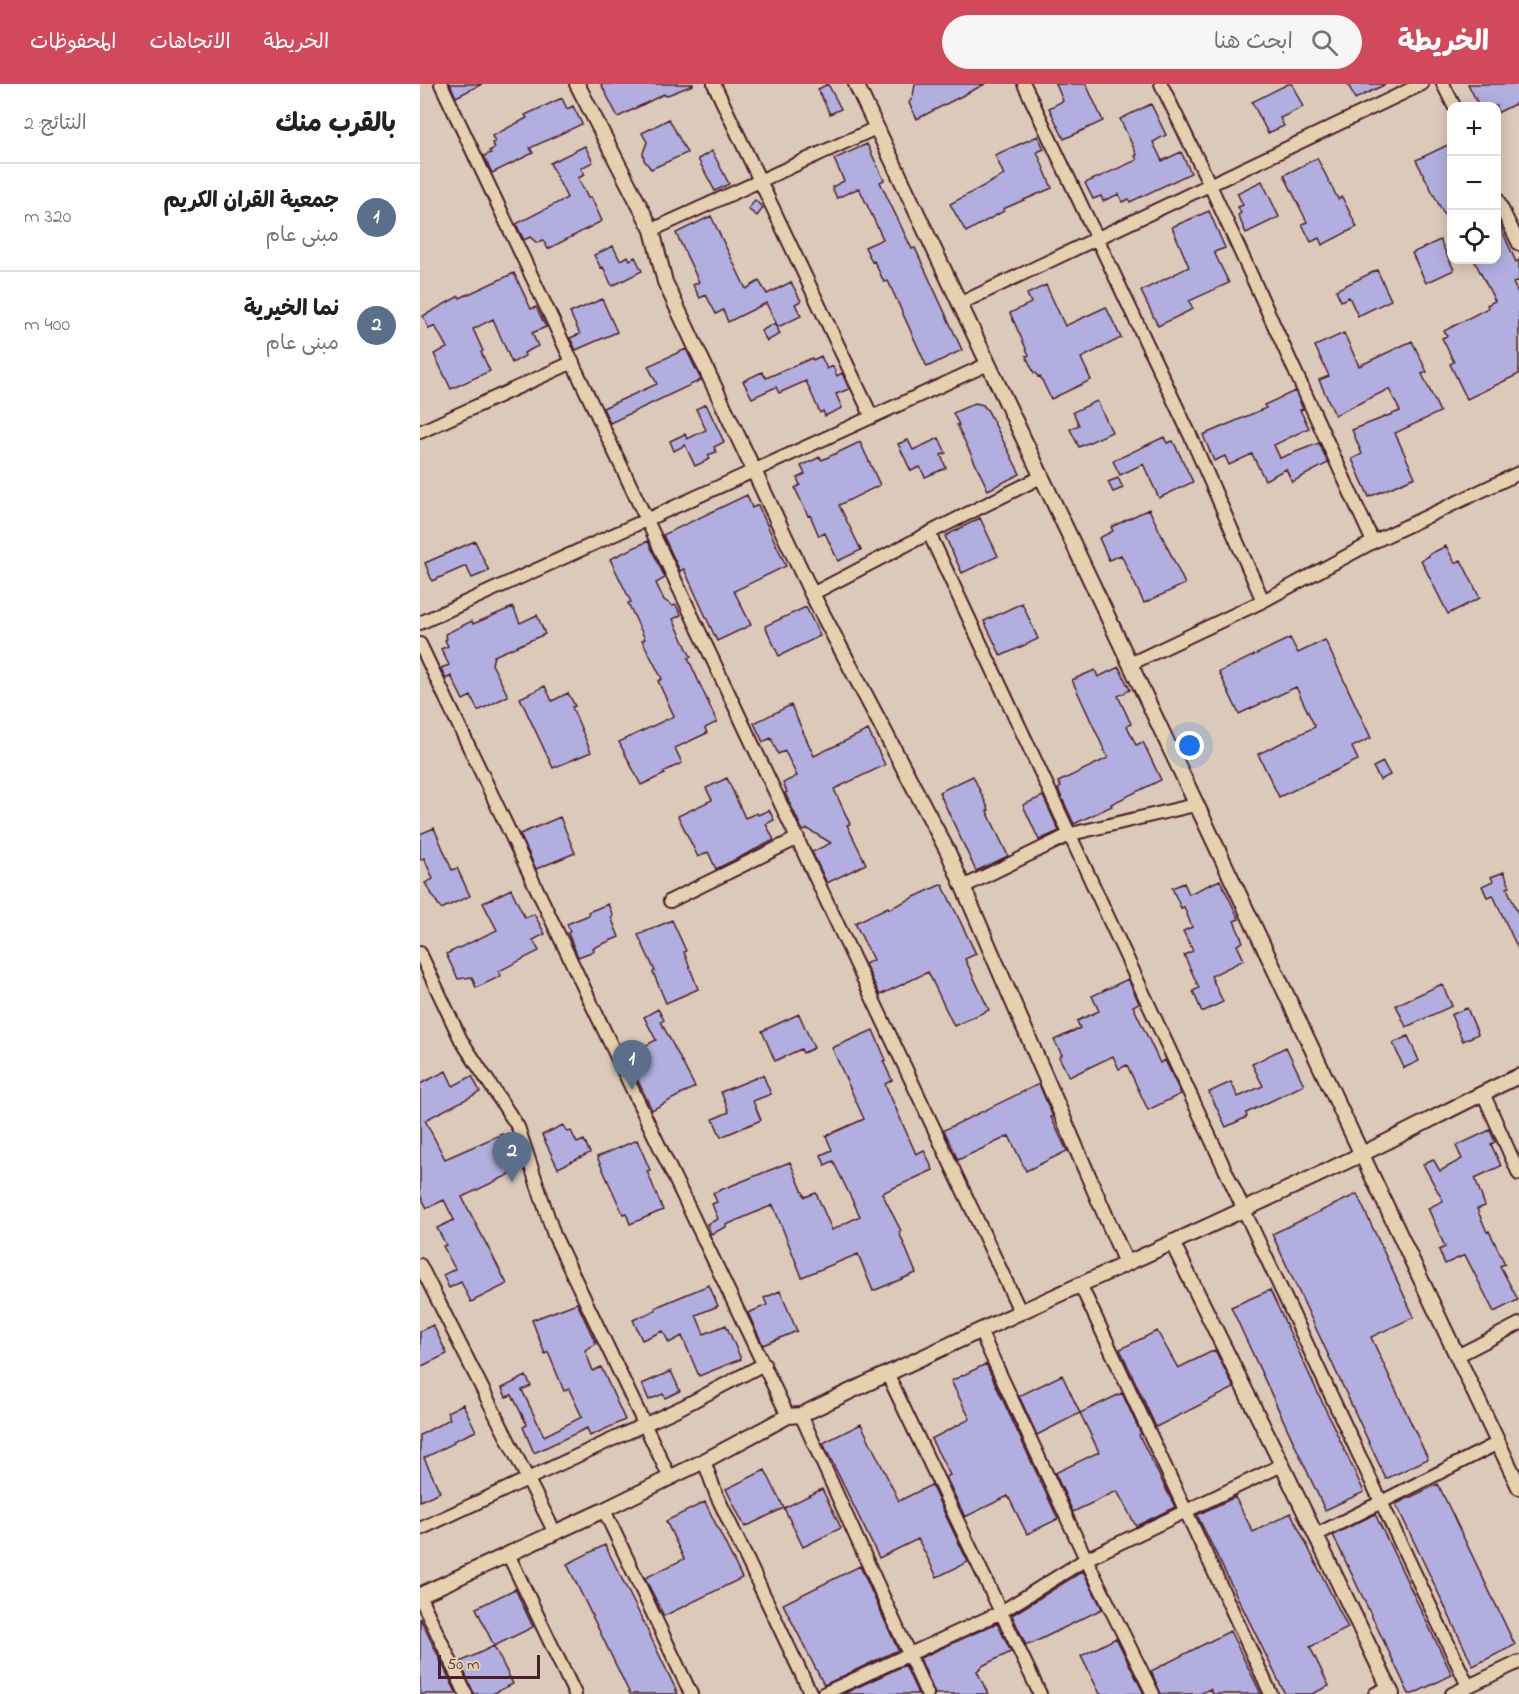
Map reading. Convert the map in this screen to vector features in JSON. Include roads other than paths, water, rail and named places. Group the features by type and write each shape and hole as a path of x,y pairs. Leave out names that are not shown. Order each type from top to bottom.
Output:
{"street":[{"path":"441,84 1022,1313"},
{"path":"577,84 652,230 665,282 812,594 948,852 1126,1263"},
{"path":"714,84 872,417"},
{"path":"856,84 1519,1487"},
{"path":"1024,84 1191,437 1263,600"},
{"path":"1161,84 1210,184 1373,542"},
{"path":"959,304 1422,84"},
{"path":"1443,84 1452,102"},
{"path":"652,230 876,128"},
{"path":"1501,206 1519,244"},
{"path":"420,432 573,362"},
{"path":"420,623 988,364"},
{"path":"1130,664 1263,600 1373,542 1519,473"},
{"path":"812,594 1041,477"},
{"path":"929,533 1071,834 1243,1209 1468,1686"},
{"path":"420,644 764,1364 795,1415 927,1694"},
{"path":"963,887 1071,834 1195,805"},
{"path":"670,901 798,838"},
{"path":"420,953 461,1040 518,1127 554,1235 670,1478"},
{"path":"466,1694 420,1596 604,1510 795,1415 1022,1313 1361,1155 1519,1076"},
{"path":"1483,1093 1519,1174"},
{"path":"1172,1242 1390,1691 1375,1694"},
{"path":"420,1265 555,1533"},
{"path":"1080,1284 1271,1694"},
{"path":"1457,1356 1519,1324"},
{"path":"980,1331 1086,1559 1153,1694"},
{"path":"420,1529 682,1407 764,1364"},
{"path":"887,1373 1040,1694"},
{"path":"1316,1535 1498,1443"},
{"path":"705,1461 716,1494 810,1694"},
{"path":"823,1694 1001,1612 1086,1559 1282,1465"},
{"path":"604,1510 691,1694"},
{"path":"508,1554 575,1694"},
{"path":"1452,1694 1518,1666"}],"place":[{"name":"جمعية القران الكريم","path":"632,1090"},
{"name":"نما الخيرية","path":"512,1182"}]}
